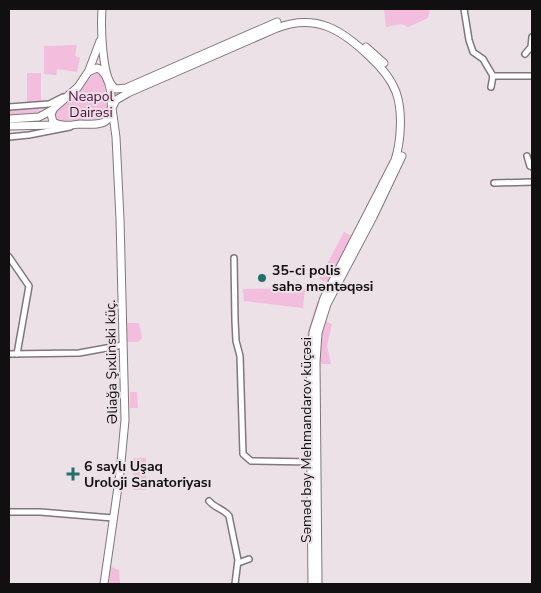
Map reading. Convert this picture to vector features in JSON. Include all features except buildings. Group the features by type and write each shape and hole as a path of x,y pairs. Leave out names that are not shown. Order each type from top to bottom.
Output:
{"main road":[{"path":"9,119 39,117 54,108 72,92 88,72 98,49 101,35 102,9"},
{"name":"Səməd bəy Mehmandarov küçəsi","path":"88,72 94,68 101,68 113,88 120,90 276,23 295,18 314,18 335,25 354,36 390,70 400,89 403,105 404,146 400,162 327,304 318,333 316,362 318,584"},
{"name":"Səməd bəy Mehmandarov küçəsi","path":"96,124 106,121 116,100 128,92 288,24 313,22 334,28 372,54 386,73 396,94 399,109 399,146 389,174 324,298 313,332 310,363 312,584"},
{"name":"Əliağa Şıxlinski küç.","path":"101,35 116,137 125,427 104,584"},
{"path":"54,108 51,119 56,124 61,125"},
{"path":"9,126 96,124 111,127 116,137"}],"street":[{"path":"464,9 473,52 483,59 493,76 491,87"},
{"path":"525,54 532,48 532,38"},
{"path":"493,76 532,76"},
{"path":"9,107 49,104 72,92"},
{"path":"9,137 51,132 80,124"},
{"path":"527,156 532,167"},
{"path":"494,183 532,182"},
{"path":"9,257 29,286 17,354"},
{"path":"234,258 235,320 236,341 240,356 243,454 250,461 311,462"},
{"path":"9,354 79,353 123,346"},
{"path":"209,502 229,516 238,563 235,584"},
{"path":"9,512 40,512 113,518"},
{"path":"238,563 249,560"}],"green space":[{"path":"384,9 430,9 428,18 408,27 402,24 386,27"},
{"path":"77,45 75,56 80,58 77,72 57,69 56,75 44,74 44,46"},
{"name":"Neapol Dairəsi","path":"95,72 100,72 104,78 107,116 102,119 57,120 55,114 57,110 80,91"},
{"path":"27,73 41,73 41,101 27,102"},
{"path":"38,109 41,111 39,114 9,116 9,111"},
{"path":"344,232 354,237 329,283 319,279"},
{"path":"305,288 303,308 244,301 243,289"},
{"path":"317,302 320,303 310,336 308,387 303,387 305,341"},
{"path":"325,321 332,324 327,346 331,364 319,364 321,337"},
{"path":"127,323 139,323 142,338 138,342 127,342"},
{"path":"130,392 137,392 138,408 130,408"},
{"path":"133,458 146,458 146,490 133,490"},
{"path":"111,567 119,570 120,584 109,584"}],"place":[{"name":"35-ci polis sahə məntəqəsi","path":"262,278"},
{"name":"6 saylı Uşaq Uroloji Sanatoriyası","path":"73,474"}]}
